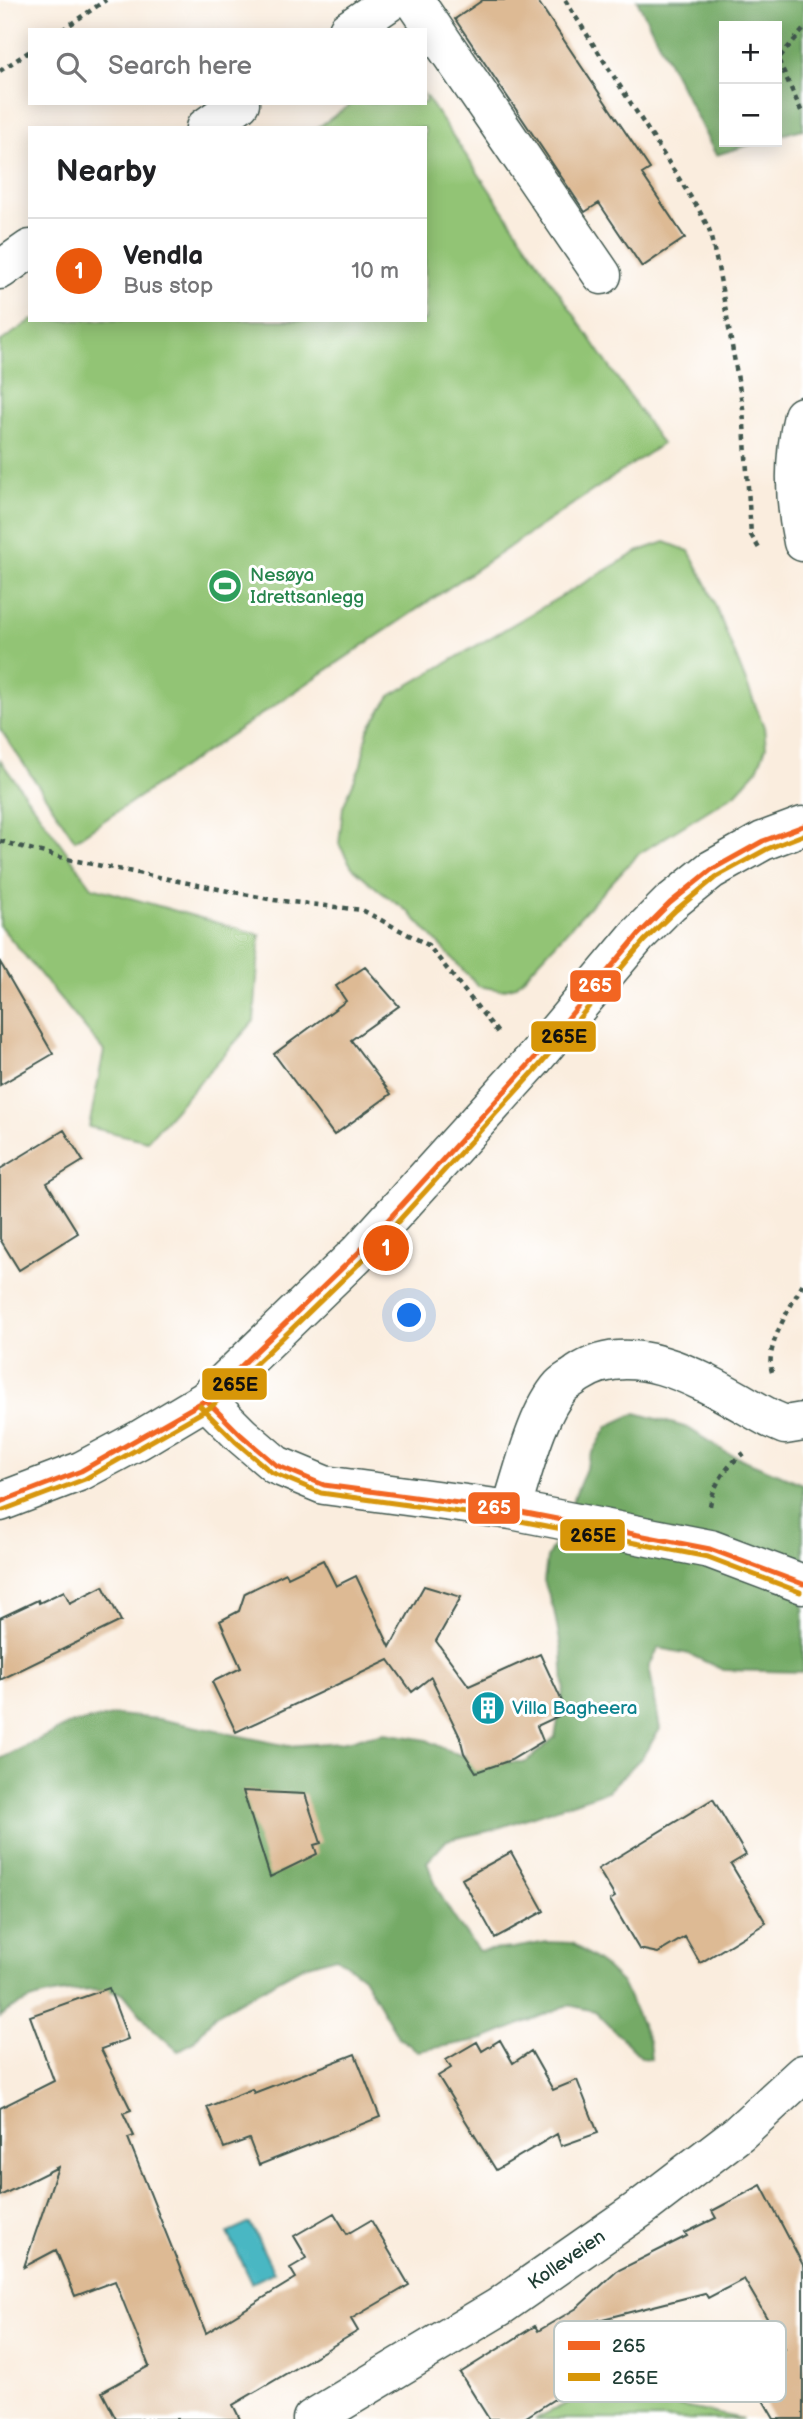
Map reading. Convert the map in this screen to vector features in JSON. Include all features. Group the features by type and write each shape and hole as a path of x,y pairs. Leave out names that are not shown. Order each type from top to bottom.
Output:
{"street":[{"path":"351,28 391,0"},
{"path":"414,0 602,275"},
{"path":"208,126 237,105"},
{"path":"0,270 28,250"},
{"path":"803,416 796,452 795,485 803,542"},
{"path":"0,1502 81,1471 206,1400 359,1252 532,1061 638,935 670,903 711,870 763,841 803,826"},
{"path":"511,1510 537,1427 561,1386 586,1369 612,1359 646,1361 684,1373 771,1419 785,1424 803,1423"},
{"path":"206,1400 276,1465 324,1485 511,1510 710,1549 803,1584"},
{"name":"Kolleveien","path":"312,2419 499,2307 641,2208 739,2133 803,2074"}],"path":[{"path":"65,28 106,0"},
{"path":"565,0 699,209 709,229 723,291 743,408 751,535 757,547 767,556"},
{"path":"803,30 778,59 803,115"},
{"path":"0,71 28,52"},
{"path":"0,841 67,859 261,897 362,910 428,945 507,1044 532,1061"}],"green space":[{"path":"637,0 803,0 803,129 782,135 782,21 719,21 719,147 742,147 716,155"},
{"name":"Nesøya Idrettsanlegg","path":"427,98 662,444 75,840 0,729 0,342 29,322 427,322 427,126 320,126 350,105 427,105"},
{"path":"665,542 689,551 707,585 764,727 766,747 757,770 736,793 637,855 516,986 501,990 478,986 409,912 352,867 339,844 343,807 361,765 368,730 390,696 639,551"},
{"path":"0,760 92,887 260,935 254,1021 147,1141 89,1127 104,1051 0,926"},
{"path":"636,1413 688,1428 727,1453 803,1484 803,1672 723,1670 689,1654 659,1648 649,1666 660,1729 642,1757 608,1791 489,1831 447,1840 427,1862 448,1909 479,1951 547,1942 572,1943 603,1965 622,1983 649,2041 651,2059 642,2058 595,2011 568,2005 484,2039 418,2051 399,2038 363,1977 336,1957 304,1966 215,2015 193,2042 178,2051 149,2025 123,1993 93,1990 59,1993 26,2002 0,2017 0,1759 70,1724 118,1715 159,1719 288,1746 340,1742 385,1733 427,1740 451,1752 485,1762 526,1762 555,1737 564,1687 562,1652 554,1610 544,1581 547,1558 591,1456 608,1426"},
{"path":"570,2402 666,2402 743,2419 535,2419"}],"water":[{"path":"250,2223 274,2272 252,2283 228,2233"}],"building":[{"path":"483,0 537,0 650,169 642,174 685,238 642,267 599,203 585,212 455,19"},
{"path":"0,962 53,1054 0,1085"},
{"path":"365,967 399,1006 351,1040 391,1094 334,1135 274,1054 346,1001 336,986"},
{"path":"64,1130 83,1161 47,1183 78,1233 19,1270 0,1239 0,1169"},
{"path":"323,1560 336,1586 356,1576 390,1647 424,1586 461,1597 436,1641 469,1686 540,1654 567,1712 537,1726 543,1741 511,1760 476,1772 464,1753 460,1737 431,1677 412,1692 389,1660 236,1732 212,1682 241,1668 220,1621 239,1611 245,1593 286,1573 288,1577"},
{"path":"103,1586 121,1621 0,1680 0,1618 64,1591 70,1603"},
{"path":"243,1791 305,1794 321,1843 314,1845 317,1854 270,1877"},
{"path":"713,1799 746,1855 731,1864 766,1923 700,1963 685,1937 658,1953 639,1949 610,1900 615,1897 598,1869"},
{"path":"511,1852 544,1911 495,1938 462,1879"},
{"path":"109,1988 128,2039 101,2049 131,2110 123,2113 134,2136 128,2138 206,2333 296,2278 290,2268 307,2258 294,2236 334,2213 347,2234 371,2220 409,2285 351,2319 358,2331 233,2405 240,2419 116,2419 102,2392 149,2366 115,2281 75,2296 56,2250 24,2267 58,2167 0,2196 0,2108 54,2081 30,2016"},
{"path":"500,2040 513,2063 531,2051 553,2090 577,2080 598,2133 561,2146 557,2134 496,2170 438,2076 451,2068 446,2060 477,2042 482,2051"},
{"path":"355,2054 380,2117 259,2165 249,2139 224,2148 207,2107 252,2089 254,2093"},
{"path":"761,2185 803,2265 803,2419 774,2419 764,2402 786,2402 786,2321 769,2321 744,2279 708,2298 705,2293 595,2321 555,2321 577,2308 617,2271 687,2236 685,2233 716,2218 712,2211"},
{"path":"554,2322 554,2399 523,2419 489,2419 460,2373 535,2326 538,2331"}],"transit line":[{"name":"265","path":"0,1502 81,1471 206,1400 359,1252 532,1061 638,935 670,903 711,870 763,841 803,826"},
{"name":"265E","path":"3,1510 85,1479 211,1407 365,1258 538,1067 644,941 676,910 716,877 767,849 803,835"},
{"name":"265","path":"206,1400 276,1465 324,1485 511,1510 710,1549 803,1584"},
{"name":"265E","path":"200,1406 271,1472 321,1493 510,1519 708,1557 800,1592"}],"place":[{"name":"Nesøya Idrettsanlegg","path":"225,586"},
{"name":"Vendla","path":"386,1248"},
{"name":"Villa Bagheera","path":"488,1708"}]}
